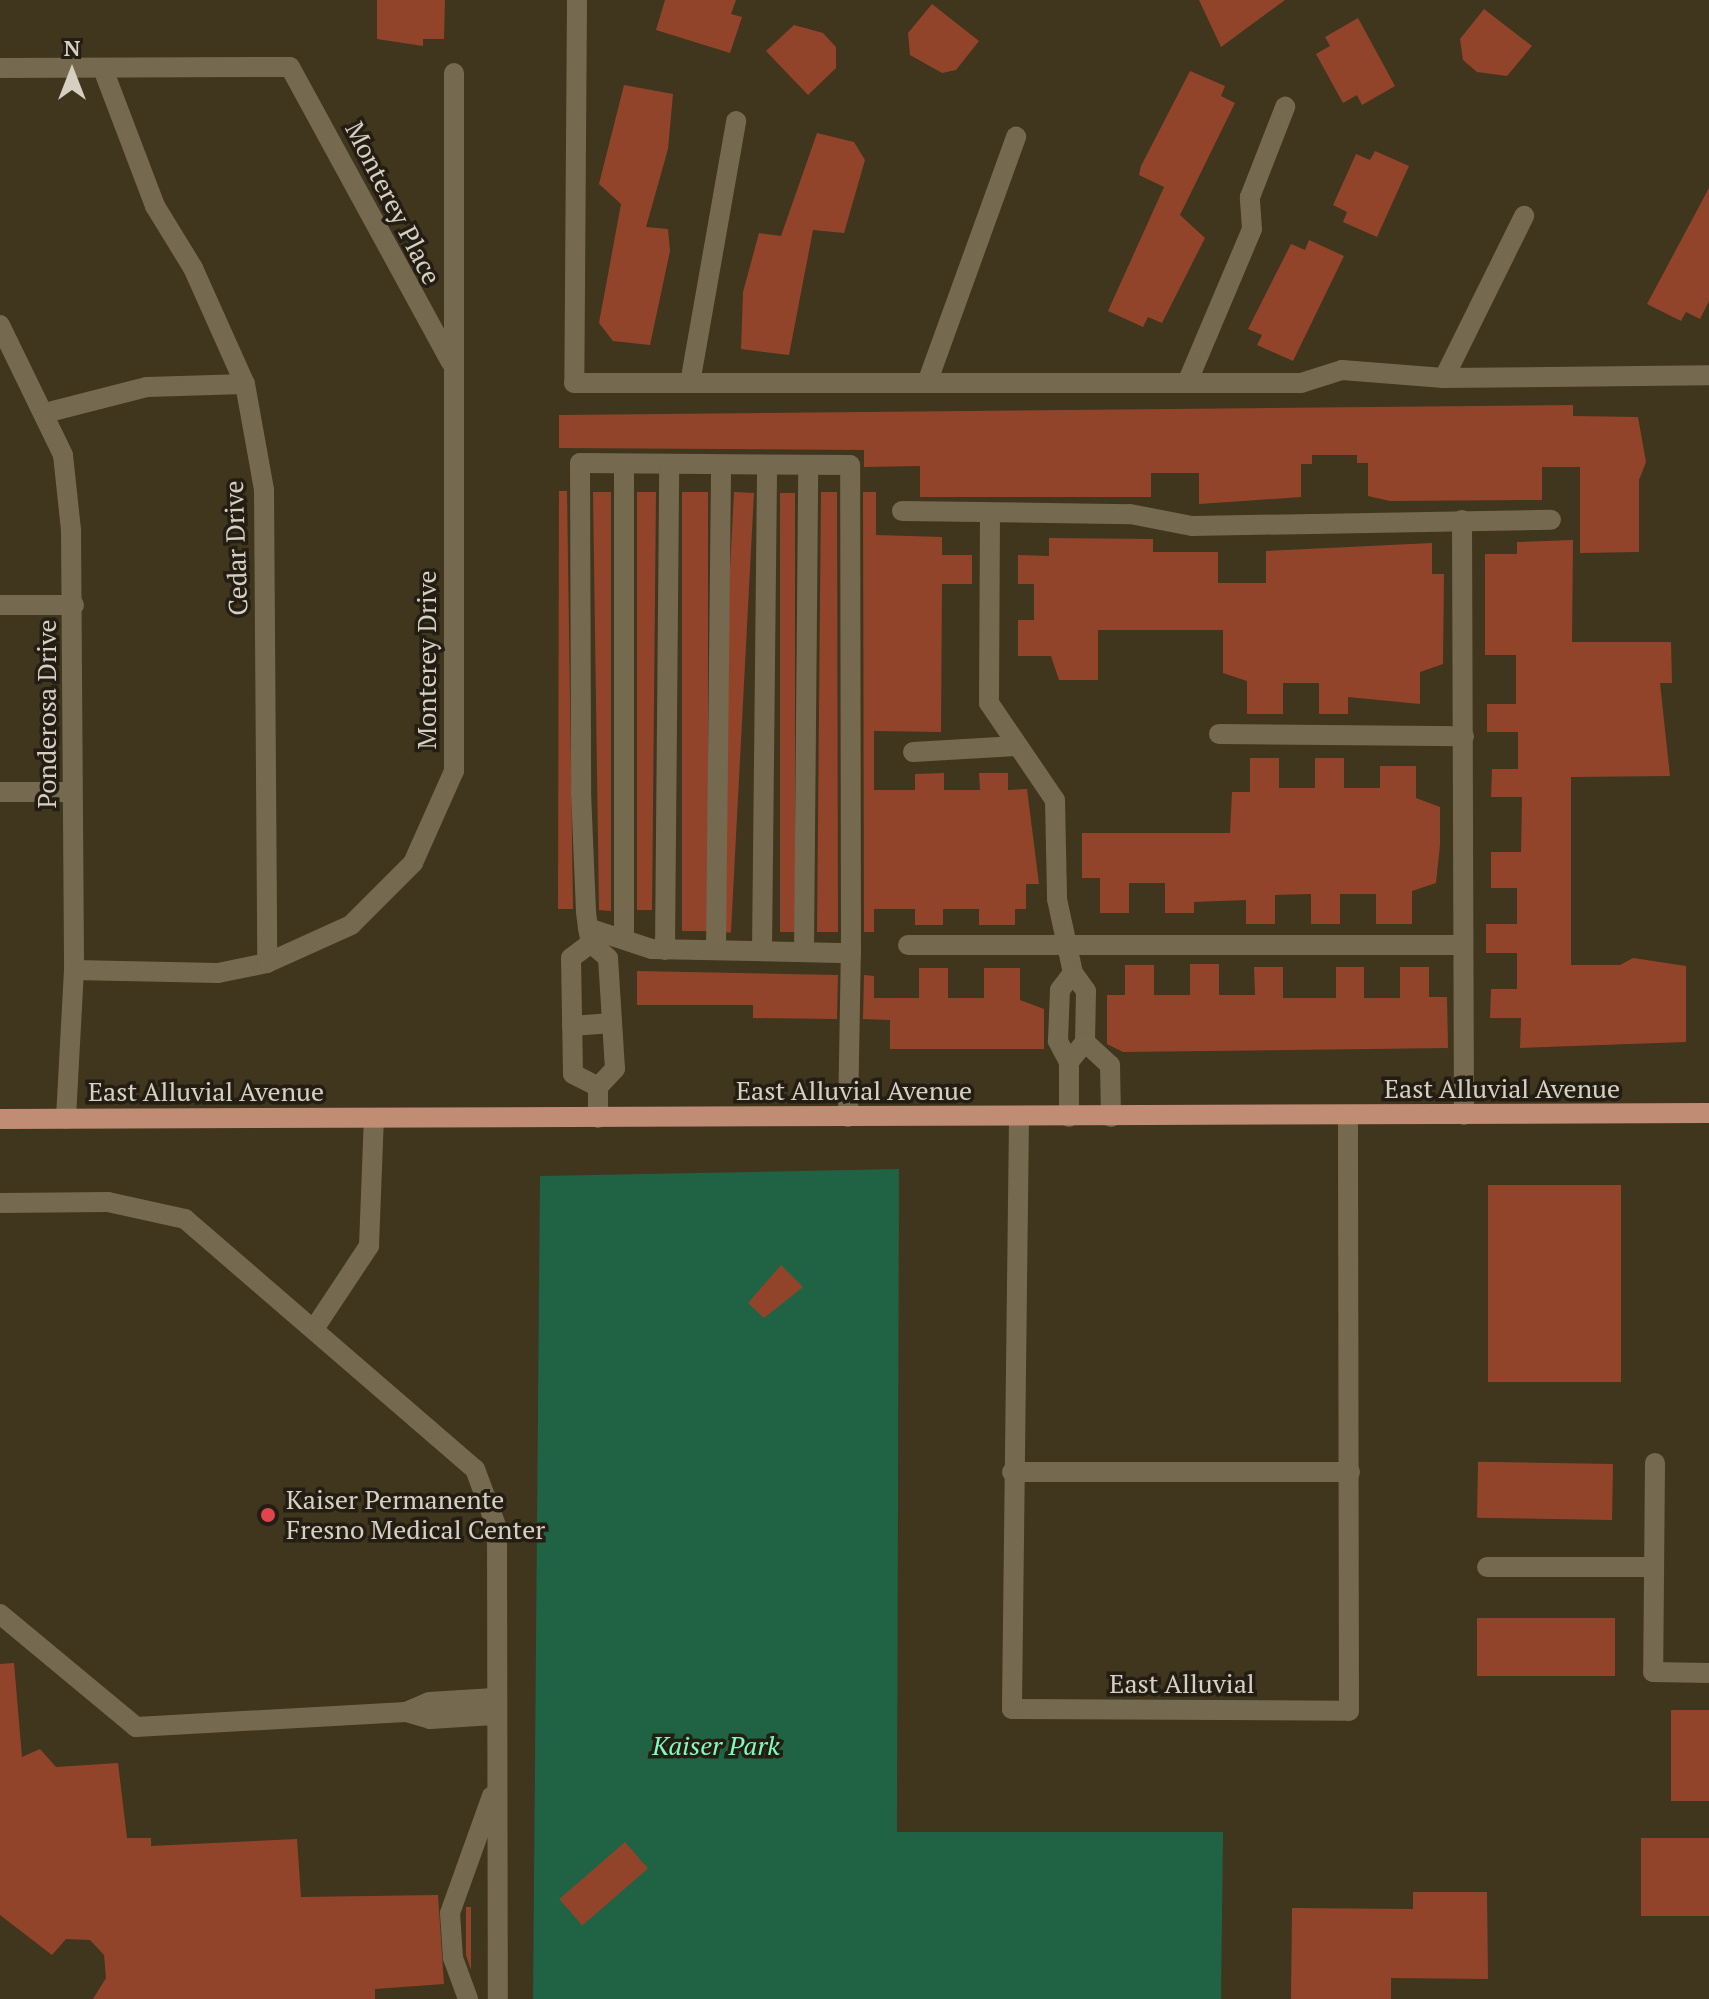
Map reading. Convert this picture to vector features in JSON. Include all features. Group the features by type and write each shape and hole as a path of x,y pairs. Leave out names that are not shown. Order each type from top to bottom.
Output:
{"main road":[{"name":"East Alluvial Avenue","path":"0,1119 1709,1113"}],"street":[{"path":"577,0 574,383 1301,383 1342,370 1444,378 1709,375"},
{"name":"Monterey Place","path":"103,69 290,67 451,362"},
{"path":"0,68 103,69"},
{"name":"Cedar Drive","path":"103,69 155,206 193,268 245,384 264,490 267,963"},
{"name":"Monterey Drive","path":"74,970 218,973 267,963 351,925 413,863 454,771 451,362 454,73"},
{"path":"1187,383 1252,229 1250,197 1285,107"},
{"path":"690,383 736,121"},
{"path":"927,383 1016,137"},
{"path":"1444,378 1524,216"},
{"name":"Ponderosa Drive","path":"0,325 63,455 74,605 71,792 74,970 66,1119"},
{"path":"45,413 147,387 245,384"},
{"path":"598,1118 598,1087 615,1069 608,958 590,935 580,463 850,465 853,490 848,1117"},
{"path":"624,465 624,939"},
{"path":"716,950 721,465"},
{"path":"762,951 767,465"},
{"path":"804,952 808,465"},
{"path":"665,950 669,466"},
{"path":"902,511 1130,514 1192,526 1551,520"},
{"path":"990,513 989,703 1055,800 1057,899 1072,945 1073,973 1086,991 1085,1042 1069,1062"},
{"path":"1462,520 1464,1115"},
{"path":"0,605 74,605"},
{"path":"1219,734 1464,736"},
{"path":"913,752 1016,746"},
{"path":"0,792 71,792"},
{"path":"590,935 624,939 665,950 851,953"},
{"path":"590,935 571,958 573,1074 598,1087"},
{"path":"908,945 1462,945"},
{"path":"1069,1117 1069,1062 1058,1041 1060,990 1073,973"},
{"path":"572,1026 612,1023"},
{"path":"1085,1042 1110,1065 1111,1117"},
{"name":"East Alluvial","path":"1019,1117 1012,1472 1012,1709 1349,1711 1348,1116"},
{"path":"314,1329 369,1246 374,1118"},
{"path":"0,1203 156,1207 185,1219 445,1441 487,1489 497,1528 494,1706 498,1999"},
{"path":"1655,1463 1653,1672 1709,1673"},
{"path":"1012,1472 1350,1472"},
{"path":"1487,1567 1654,1567"},
{"path":"0,1614 136,1727 406,1712 429,1702 494,1706"},
{"path":"468,1999 453,1958 450,1913 495,1788"}],"green space":[{"name":"Kaiser Park","path":"899,1169 897,1832 1223,1832 1221,1999 533,1999 540,1176"}],"building":[{"path":"377,0 445,0 444,39 423,39 423,46 377,39"},
{"path":"665,0 736,0 731,14 742,17 730,53 656,30"},
{"path":"1199,0 1285,0 1221,47"},
{"path":"932,4 979,41 956,70 942,73 910,55 908,33"},
{"path":"1484,9 1532,46 1507,76 1477,72 1463,60 1460,39"},
{"path":"1358,18 1395,86 1362,105 1357,95 1343,103 1316,54 1330,46 1325,37"},
{"path":"794,25 823,33 836,47 836,68 808,95 766,51"},
{"path":"1190,71 1225,86 1221,96 1235,103 1180,215 1205,238 1162,323 1148,317 1143,327 1108,311 1164,187 1139,175 1141,166"},
{"path":"624,85 673,94 668,149 646,227 668,229 670,251 650,345 613,341 599,323 621,204 599,184"},
{"path":"817,133 854,142 865,160 844,233 813,230 789,355 741,349 743,292 759,233 781,236"},
{"path":"1375,151 1409,166 1377,237 1343,222 1347,212 1333,205 1356,154 1370,160"},
{"path":"1709,188 1709,301 1700,319 1686,312 1681,321 1647,304"},
{"path":"1309,240 1344,256 1293,361 1257,345 1262,335 1248,329 1291,244 1305,250"},
{"path":"1573,405 1573,416 1638,417 1646,462 1639,480 1639,552 1580,553 1580,467 1542,467 1542,500 1390,501 1368,496 1368,463 1357,463 1357,455 1312,455 1312,464 1301,464 1301,497 1199,504 1199,473 1151,473 1151,497 920,497 920,466 864,467 864,450 559,448 559,415"},
{"path":"559,491 567,491 573,909 558,909"},
{"path":"593,492 611,492 611,911 599,910"},
{"path":"637,492 656,492 652,910 637,910"},
{"path":"682,492 708,492 708,931 682,931"},
{"path":"734,492 754,493 731,932 711,931"},
{"path":"821,492 837,492 838,932 817,932"},
{"path":"863,492 876,492 876,535 942,537 942,555 972,555 972,584 942,584 941,732 874,731 874,790 915,790 915,774 944,773 944,790 980,790 979,773 1008,773 1008,790 1027,789 1039,884 1026,884 1026,909 1015,909 1015,925 979,925 979,909 943,909 943,925 915,925 915,909 874,909 874,932 864,932"},
{"path":"780,493 795,493 795,932 780,932"},
{"path":"1049,538 1153,539 1153,552 1218,552 1218,583 1266,583 1266,551 1432,543 1432,574 1444,574 1443,664 1420,672 1420,704 1348,697 1348,714 1319,714 1319,683 1283,683 1283,714 1247,714 1247,681 1223,673 1223,630 1098,630 1098,680 1059,680 1051,656 1018,656 1018,620 1034,620 1034,584 1018,584 1018,555 1049,556"},
{"path":"1573,540 1572,642 1671,642 1672,683 1660,683 1670,776 1571,777 1571,965 1620,965 1633,958 1686,966 1686,1042 1520,1048 1521,1018 1490,1018 1491,989 1517,989 1517,953 1486,953 1486,924 1517,924 1517,888 1491,888 1491,852 1521,852 1522,797 1491,797 1492,769 1518,769 1518,732 1487,732 1487,704 1516,704 1516,655 1485,655 1485,554 1517,554 1517,542"},
{"path":"1250,758 1279,758 1279,788 1315,788 1315,758 1344,758 1344,788 1380,788 1380,766 1416,766 1416,798 1440,807 1440,845 1436,883 1412,891 1412,924 1376,924 1376,894 1340,894 1340,924 1311,924 1311,894 1275,895 1275,924 1246,924 1246,900 1194,902 1194,913 1165,913 1165,883 1129,883 1129,913 1100,913 1100,878 1082,878 1082,833 1230,833 1232,792 1250,792"},
{"path":"1190,964 1219,964 1219,995 1255,995 1254,967 1283,967 1283,998 1336,998 1336,967 1364,967 1364,998 1400,998 1400,967 1429,967 1429,997 1447,997 1448,1048 1123,1052 1107,1044 1107,995 1125,995 1125,965 1154,965 1154,995 1190,995"},
{"path":"919,968 948,968 948,998 984,998 984,968 1020,968 1020,1000 1044,1009 1044,1049 890,1049 890,1020 863,1019 864,975 874,976 874,998 919,998"},
{"path":"637,971 838,975 837,1019 753,1018 753,1005 637,1005"},
{"path":"1488,1185 1621,1185 1621,1382 1488,1382"},
{"path":"781,1265 803,1287 764,1318 748,1303"},
{"path":"1478,1462 1613,1464 1612,1520 1477,1518"},
{"path":"1477,1618 1615,1618 1615,1676 1477,1676"},
{"path":"14,1663 22,1757 40,1749 56,1767 118,1763 127,1838 151,1838 151,1846 297,1839 301,1897 438,1895 444,1984 375,1989 375,1999 93,1999 106,1978 104,1955 90,1940 66,1939 52,1955 0,1915 0,1664"},
{"path":"1671,1710 1709,1710 1709,1801 1671,1801"},
{"path":"1641,1838 1709,1838 1709,1916 1641,1916"},
{"path":"625,1842 648,1868 582,1925 559,1899"},
{"path":"1413,1892 1487,1892 1488,1979 1391,1978 1391,1999 1291,1999 1292,1908 1413,1909"},
{"path":"466,1907 471,1907 471,1970 466,1955"}],"place":[{"name":"Kaiser Permanente Fresno Medical Center","path":"268,1515"}]}
